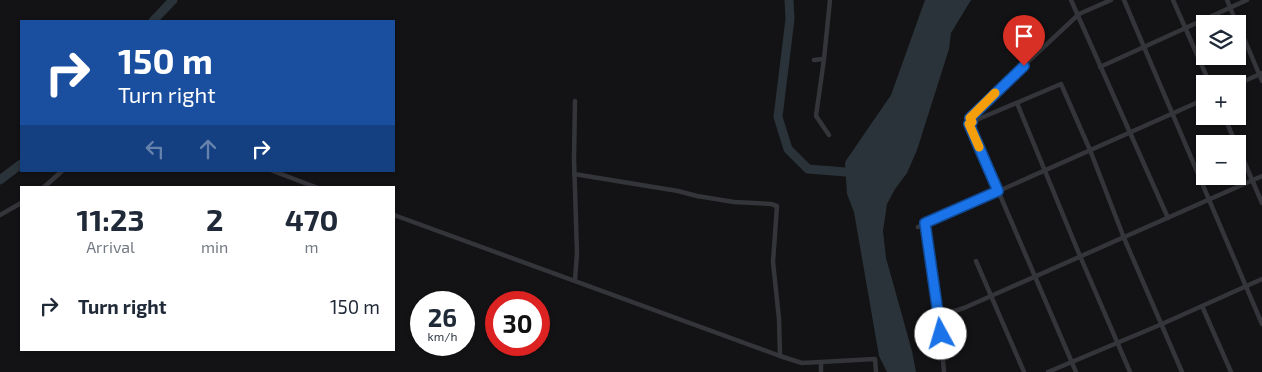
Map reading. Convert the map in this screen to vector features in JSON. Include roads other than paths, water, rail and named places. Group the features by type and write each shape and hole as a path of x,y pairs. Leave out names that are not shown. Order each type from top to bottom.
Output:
{"street":[{"path":"829,135 816,116 830,0"},
{"path":"1071,0 1079,14 1100,66 1168,218"},
{"path":"1076,372 969,124 972,122 970,118 1079,14 1110,0"},
{"path":"1124,0 1262,324"},
{"path":"1174,0 1206,75"},
{"path":"1227,0 1233,15"},
{"path":"1100,66 1247,0"},
{"path":"1246,43 1261,74 1262,81"},
{"path":"814,60 824,58"},
{"path":"1246,81 1261,74"},
{"path":"972,122 1061,84 1182,372"},
{"path":"575,101 574,174 578,253 575,280"},
{"path":"1017,103 1080,257 1130,372"},
{"path":"918,226 1196,103"},
{"path":"1246,166 1262,203"},
{"path":"45,186 61,172"},
{"path":"276,172 313,186"},
{"path":"574,174 734,202 777,206 773,262 779,319 780,356"},
{"path":"939,316 992,296 1262,176"},
{"path":"0,215 20,204"},
{"path":"395,215 780,356 802,363 875,359 876,372"},
{"path":"925,223 939,316 944,372"},
{"path":"976,261 1024,372"},
{"path":"1048,372 1262,279"},
{"path":"1202,306 1231,372"},
{"path":"821,363 821,372"}],"waterway":[{"path":"154,20 173,0"},
{"path":"789,0 790,19 778,117 788,149 808,169 858,173"},
{"path":"0,180 20,165"}]}
